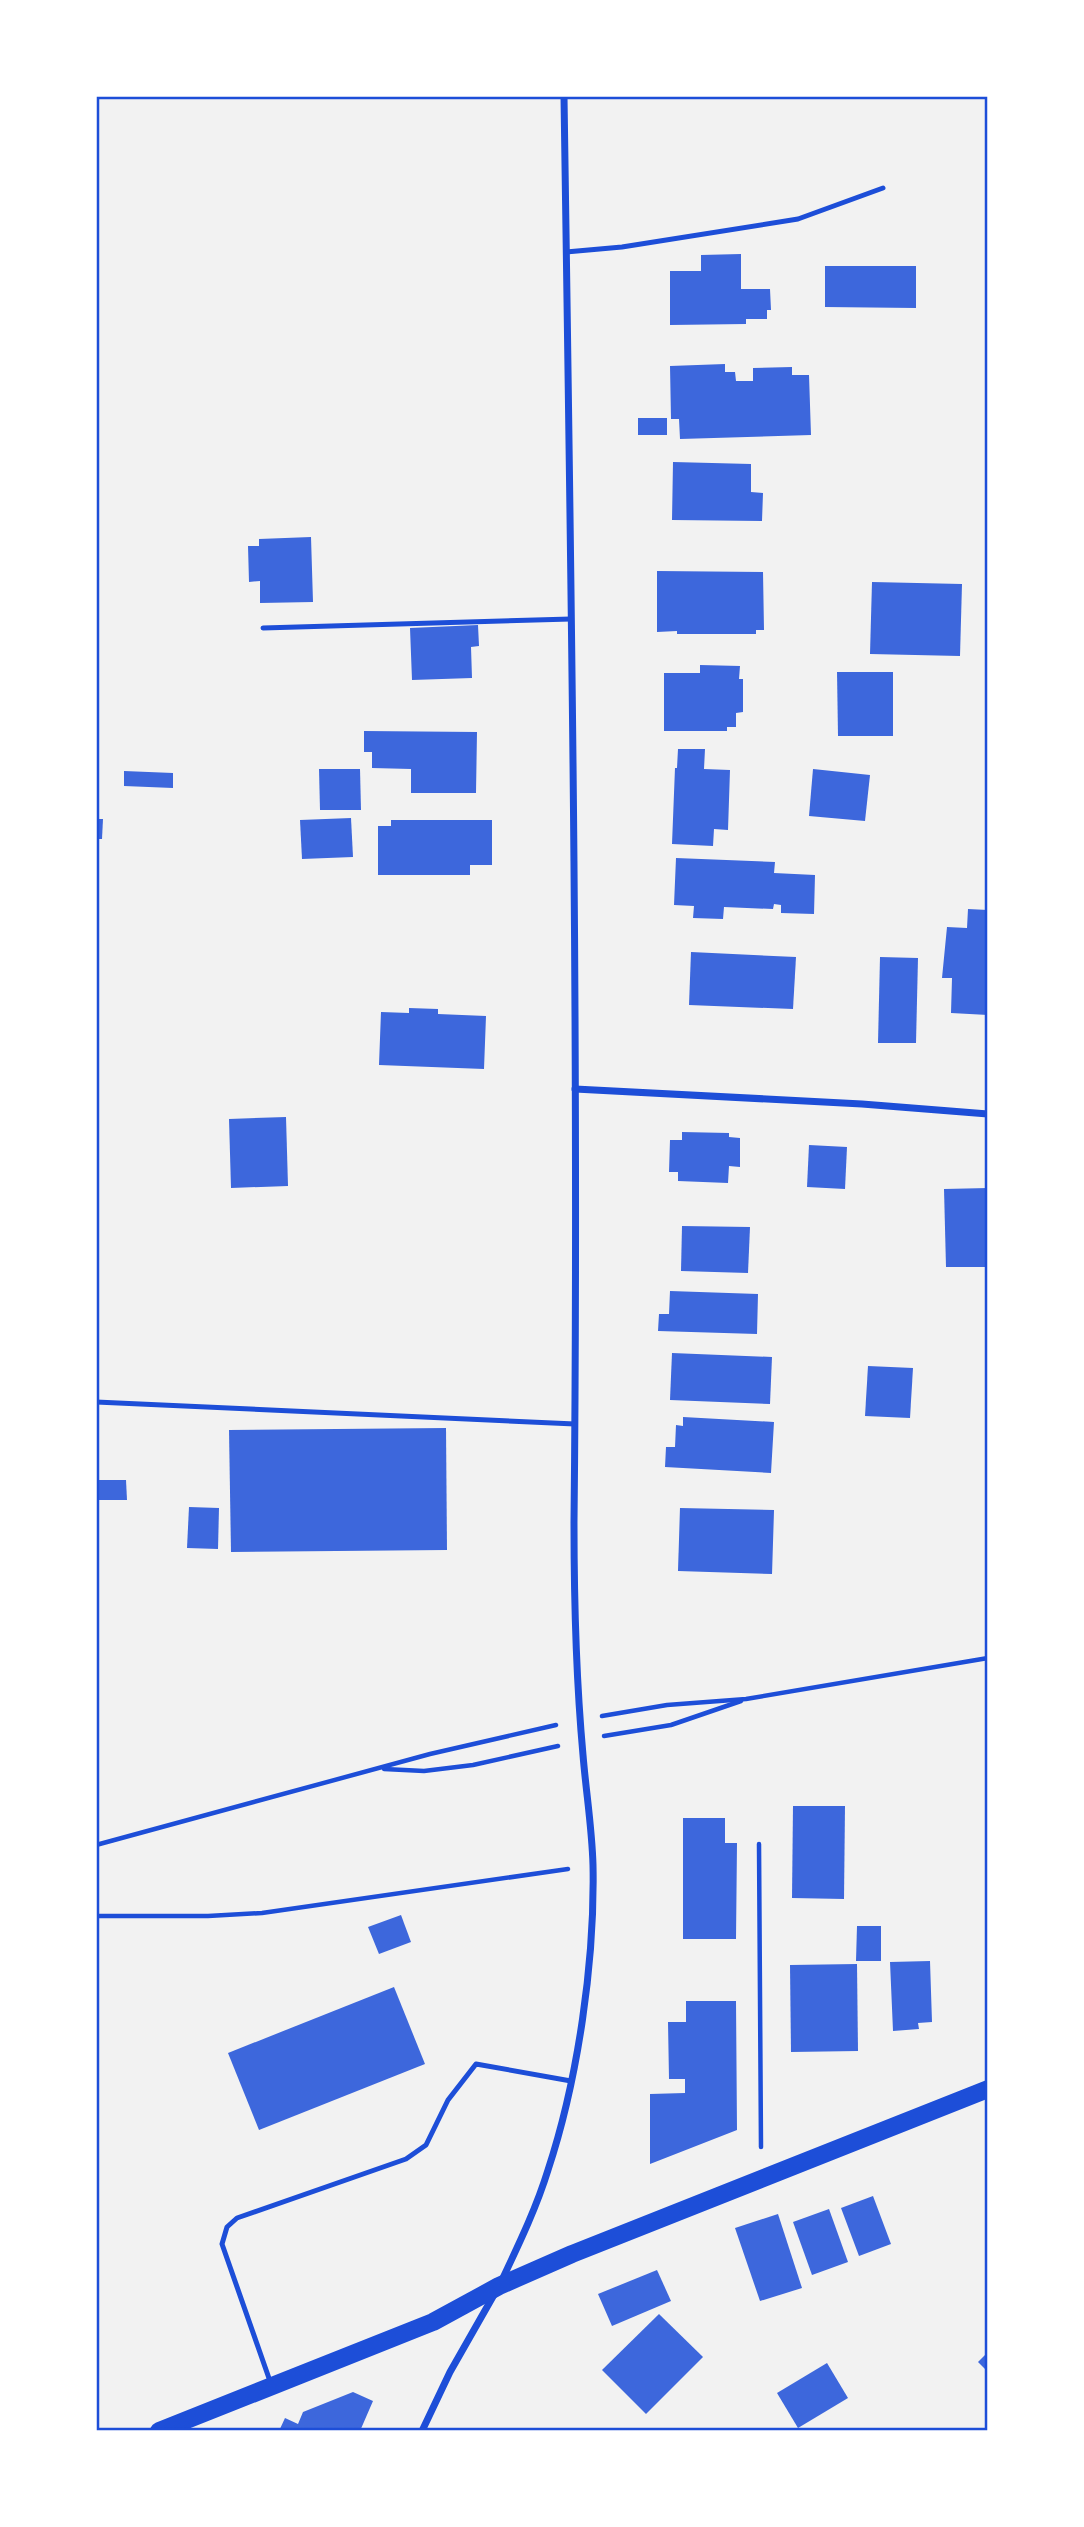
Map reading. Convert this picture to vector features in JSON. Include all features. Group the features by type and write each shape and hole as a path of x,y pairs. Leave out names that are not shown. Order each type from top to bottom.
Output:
{"main road":[{"path":"159,2431 433,2322 499,2286 572,2254 988,2089"}],"street":[{"path":"422,2431 450,2372 499,2286 525,2231 548,2170 571,2081 588,1967 593,1865 576,1635 575,1088 564,96"},
{"path":"575,1088 988,1114"}],"lane":[{"path":"566,252 622,247 798,219 884,188"},
{"path":"263,628 571,619"},
{"path":"96,1402 575,1424"},
{"path":"272,2387 222,2244 227,2227 237,2218 406,2159 426,2145 448,2100 476,2064 571,2081"}],"path":[{"path":"630,1710 709,1700 746,1699 988,1658"},
{"path":"634,1730 671,1725 746,1699"},
{"path":"96,1845 522,1731"},
{"path":"379,1769 424,1771 473,1765 526,1752"},
{"path":"759,1844 761,2179"},
{"path":"96,1916 262,1913 593,1865"}],"building":[{"path":"741,254 741,289 770,289 771,310 767,310 767,319 746,319 746,324 670,325 670,271 701,271 701,255"},
{"path":"825,266 916,266 916,308 825,307"},
{"path":"725,364 725,372 735,372 736,381 753,381 753,368 792,367 792,375 809,375 811,435 680,439 679,419 671,419 670,366"},
{"path":"638,418 667,418 667,435 638,435"},
{"path":"673,462 751,464 751,492 763,493 762,521 672,520"},
{"path":"311,537 313,602 260,603 260,581 249,582 248,546 259,546 259,539"},
{"path":"657,571 763,572 764,630 756,630 756,634 657,632"},
{"path":"872,582 962,584 960,656 870,654"},
{"path":"478,625 479,646 471,647 472,678 412,680 410,628"},
{"path":"700,665 740,666 739,679 743,679 743,712 736,713 736,727 727,727 727,731 664,731 664,673 700,673"},
{"path":"837,672 893,672 893,736 838,736"},
{"path":"364,731 477,732 476,793 411,793 411,769 372,768 372,752 364,752"},
{"path":"678,749 705,749 704,769 730,770 728,830 714,829 713,846 672,844"},
{"path":"319,769 360,769 361,810 320,810"},
{"path":"813,769 870,775 865,821 809,816"},
{"path":"124,771 173,773 173,788 124,786"},
{"path":"351,818 353,857 302,859 300,820"},
{"path":"96,819 103,819 102,839 96,839"},
{"path":"391,820 492,820 492,865 470,865 470,875 378,875 378,826 391,826"},
{"path":"676,858 775,862 774,873 815,875 814,914 781,913 781,905 774,904 773,909 724,907 723,919 693,918 694,906 674,905"},
{"path":"968,909 988,910 988,1015 951,1013 952,978 942,978 947,927 967,928"},
{"path":"691,952 796,957 793,1009 689,1005"},
{"path":"880,957 918,958 916,1043 878,1043"},
{"path":"409,1008 438,1009 438,1014 486,1016 484,1069 379,1065 381,1012 409,1013"},
{"path":"286,1117 288,1186 231,1188 229,1119"},
{"path":"682,1132 729,1133 729,1137 740,1138 740,1167 729,1166 728,1183 678,1181 678,1172 669,1172 670,1140 682,1140"},
{"path":"809,1145 847,1147 845,1189 807,1187"},
{"path":"988,1188 988,1267 946,1267 944,1189"},
{"path":"682,1226 750,1227 748,1273 681,1271"},
{"path":"670,1291 758,1294 757,1334 658,1331 659,1314 669,1314"},
{"path":"672,1353 772,1357 770,1404 670,1400"},
{"path":"868,1366 913,1368 910,1418 865,1416"},
{"path":"683,1417 774,1422 771,1473 665,1467 666,1447 675,1447 676,1425 683,1426"},
{"path":"446,1428 447,1550 231,1552 229,1430"},
{"path":"96,1480 126,1480 127,1500 96,1500"},
{"path":"189,1507 219,1508 218,1549 187,1548"},
{"path":"680,1508 774,1510 772,1574 678,1571"},
{"path":"793,1806 845,1806 844,1899 792,1898"},
{"path":"683,1818 725,1818 725,1843 737,1843 736,1939 683,1939"},
{"path":"401,1915 411,1942 379,1954 368,1927"},
{"path":"857,1926 881,1926 881,1961 856,1961"},
{"path":"930,1961 932,2022 918,2023 919,2029 893,2031 890,1962"},
{"path":"857,1964 858,2051 791,2052 790,1965"},
{"path":"394,1987 425,2064 259,2130 228,2053"},
{"path":"686,2001 736,2001 737,2130 650,2164 650,2094 685,2093 685,2079 669,2079 668,2022 686,2022"},
{"path":"873,2196 891,2244 859,2256 841,2208"},
{"path":"829,2209 848,2262 812,2275 793,2222"},
{"path":"778,2214 802,2288 760,2301 735,2228"},
{"path":"657,2270 671,2301 612,2326 598,2294"},
{"path":"659,2314 703,2357 646,2414 602,2370"},
{"path":"988,2352 988,2372 978,2362"},
{"path":"827,2363 848,2398 798,2428 777,2393"},
{"path":"353,2392 373,2401 360,2431 279,2431 285,2418 298,2424 303,2412"}]}
